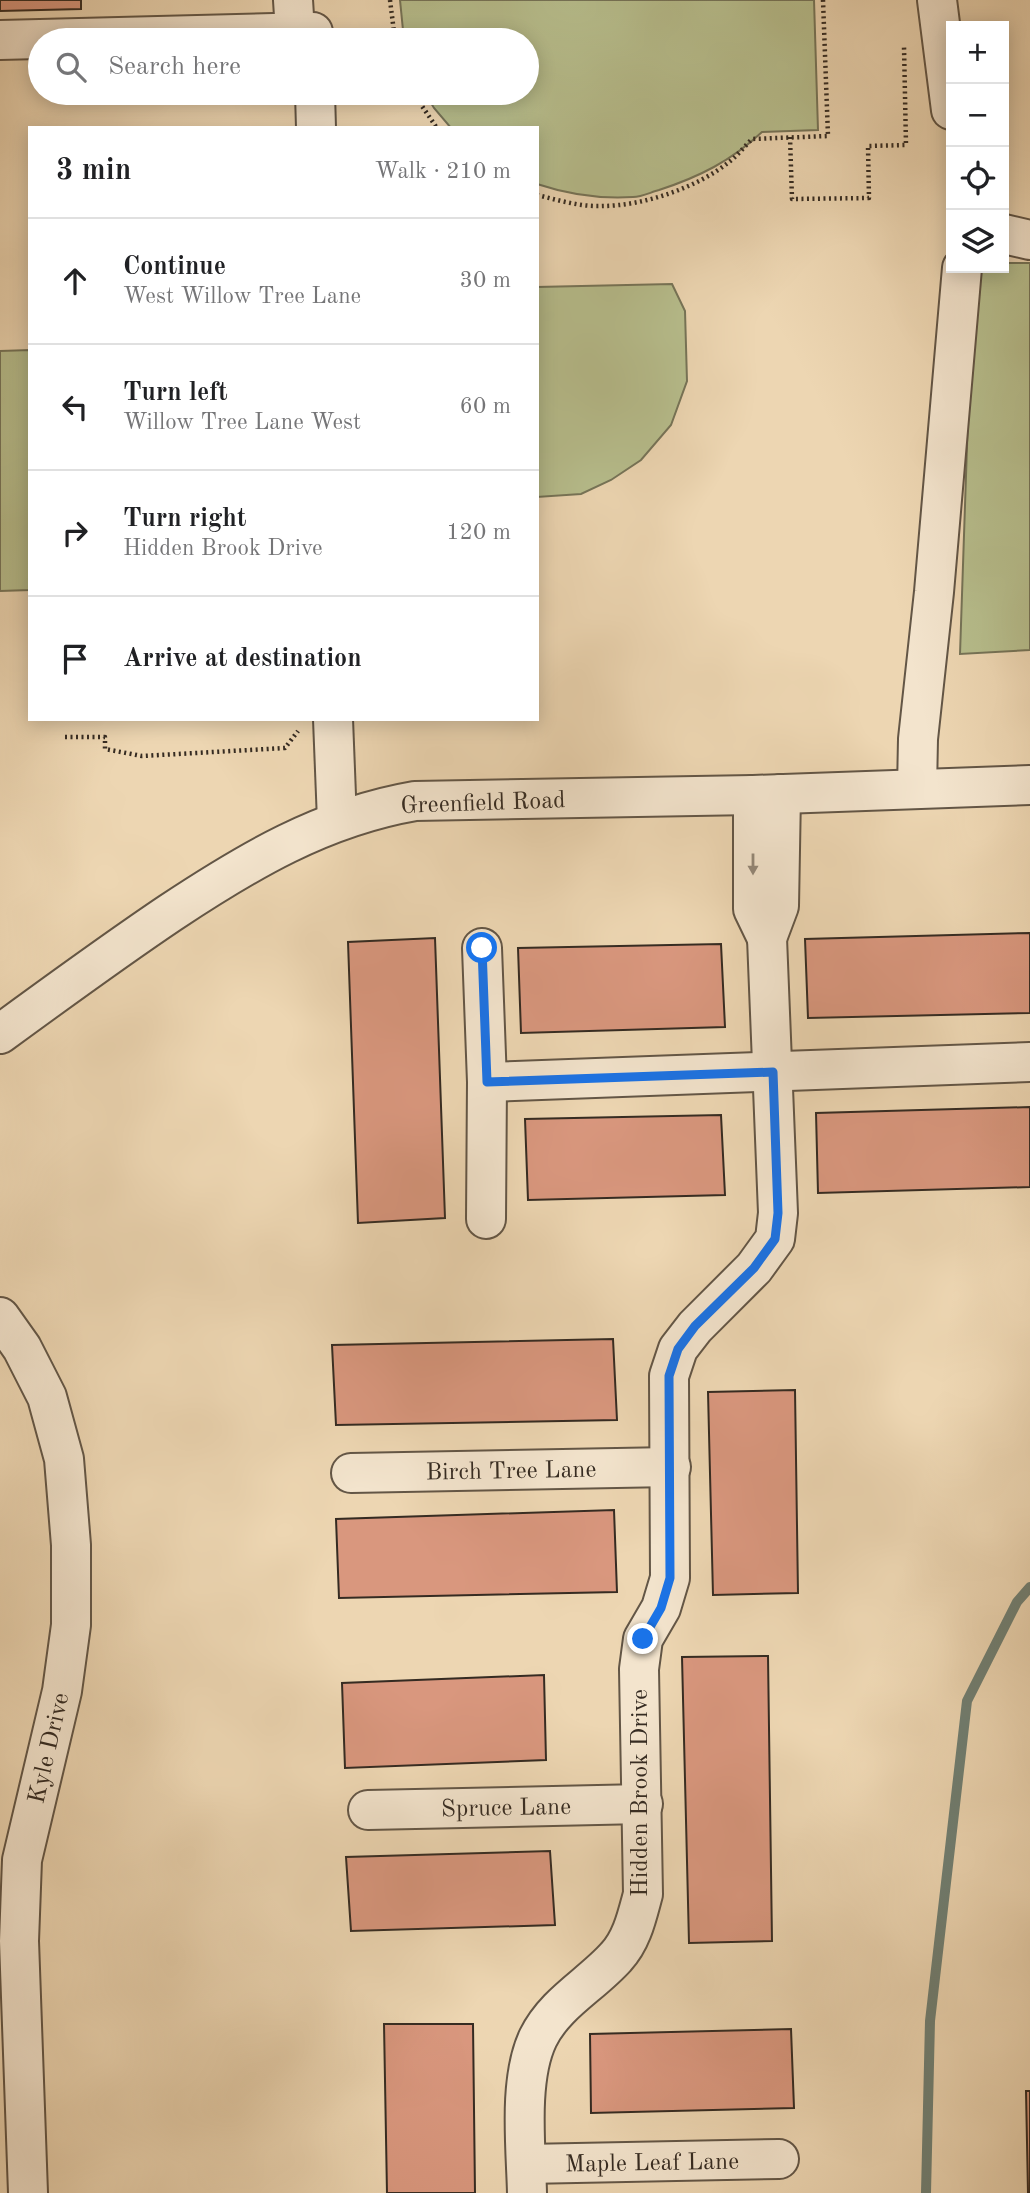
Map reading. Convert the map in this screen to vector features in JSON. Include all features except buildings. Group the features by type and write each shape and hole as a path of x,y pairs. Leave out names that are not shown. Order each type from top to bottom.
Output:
{"street":[{"path":"937,0 948,84"},
{"path":"226,28 301,24"},
{"path":"0,40 28,39"},
{"path":"315,105 316,126"},
{"path":"1009,235 1030,240"},
{"path":"917,789 918,739 934,592 962,273"},
{"path":"333,721 337,821"},
{"name":"Greenfield Road","path":"0,1034 123,945 256,859 309,831 376,807 415,801 767,795 1030,785"},
{"name":"Hidden Brook Drive","path":"527,2179 526,2098 530,2066 538,2038 557,2011 617,1956 635,1926 643,1894 639,1669 643,1639 661,1608 670,1578 669,1376 678,1349 695,1326 754,1268 775,1239 778,1213 767,938 753,909 767,795"},
{"path":"482,948 487,1082 486,1219"},
{"path":"487,1082 1030,1062"},
{"name":"Kyle Drive","path":"0,1317 22,1348 47,1397 64,1459 71,1545 71,1625 62,1691 22,1860 19,1941 28,2193"},
{"name":"Birch Tree Lane","path":"351,1473 671,1467"},
{"name":"Spruce Lane","path":"368,1810 643,1804"},
{"name":"Maple Leaf Lane","path":"527,2179 779,2159"}],"path":[{"path":"390,0 394,28"},
{"path":"539,195 570,203 600,206 639,203 704,177 729,163 752,139 828,136 822,0"},
{"path":"790,137 792,200 869,198 868,146 906,145 904,40"},
{"path":"421,105 436,126"},
{"path":"65,737 105,737 105,749 142,756 285,748 298,731 297,721"}],"green space":[{"path":"400,0 814,0 818,130 762,132 714,167 688,180 640,196 609,197 560,191 539,185 539,126 449,126 432,105 539,105 539,28 403,28"},
{"path":"1009,263 1030,263 1030,650 960,654 973,273 1009,273"},
{"path":"672,284 685,311 687,381 671,425 641,460 611,480 581,494 539,497 539,287"},
{"path":"28,350 28,590 0,591 0,351"}],"waterway":[{"path":"926,2193 930,2021 967,1701 1017,1602 1030,1587"}],"route":[{"path":"482,948 487,1082 773,1072 778,1213 775,1239 754,1268 695,1326 678,1349 669,1376 670,1578 661,1608 643,1639"}]}
